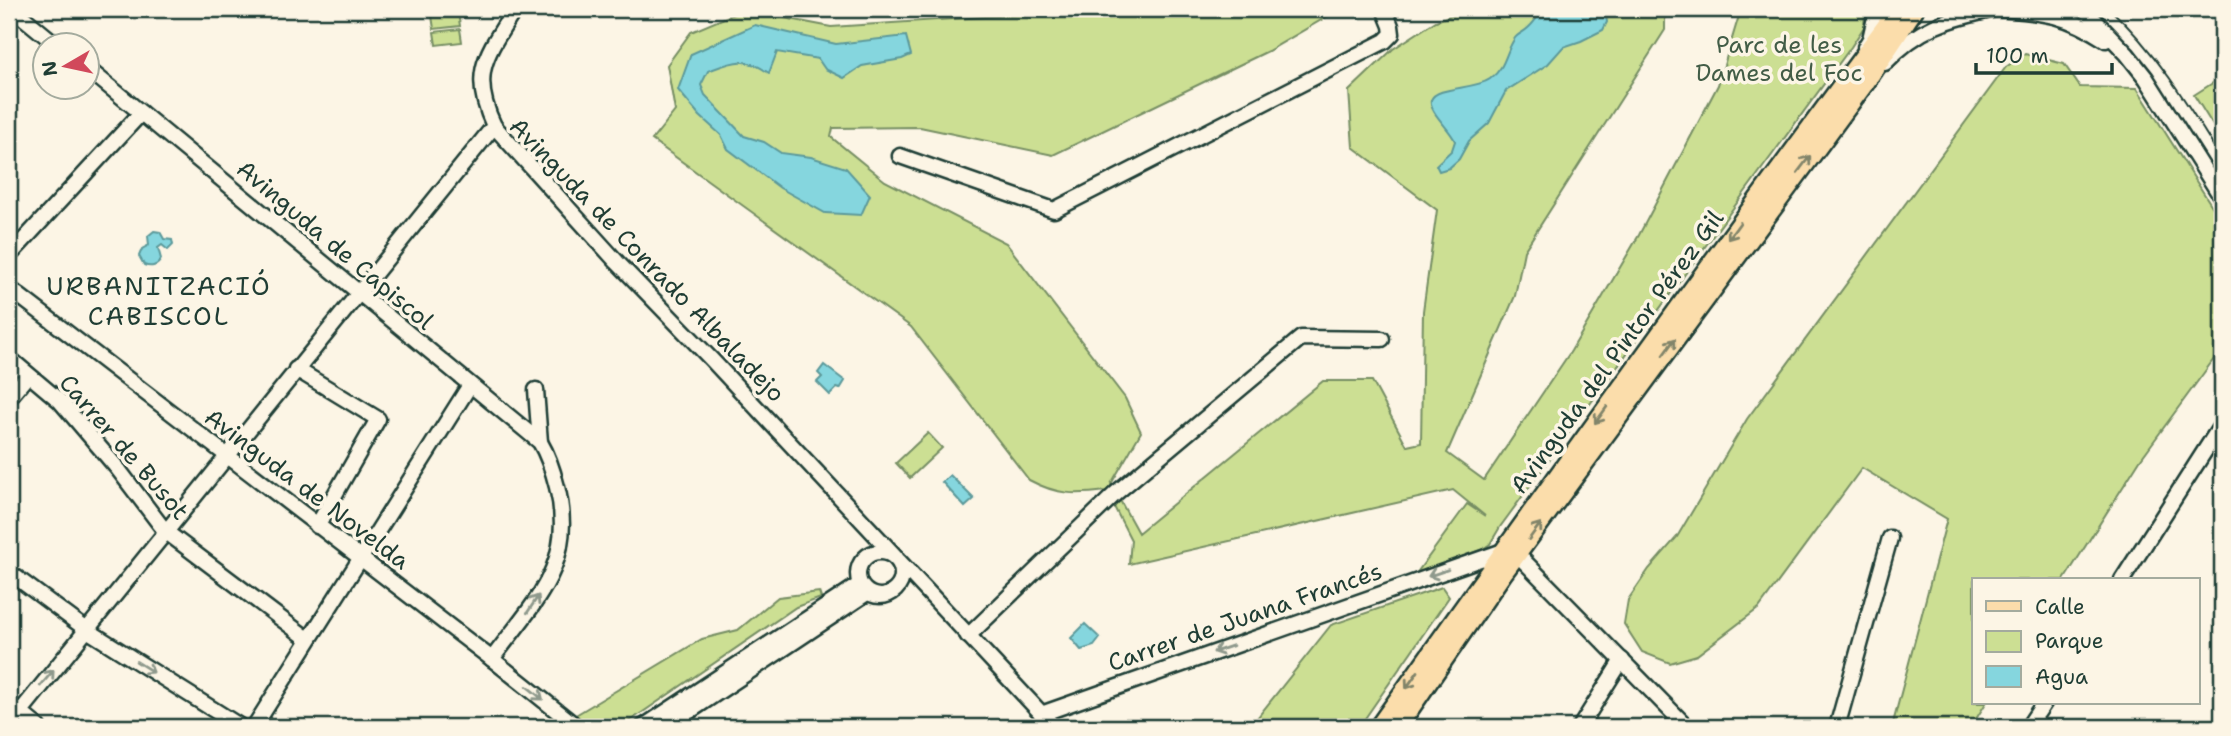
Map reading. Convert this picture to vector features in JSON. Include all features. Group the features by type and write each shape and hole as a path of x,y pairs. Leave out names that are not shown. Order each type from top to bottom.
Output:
{"main road":[{"name":"Avinguda del Pintor Pérez Gil","path":"1856,81 1899,9"},
{"name":"Avinguda del Pintor Pérez Gil","path":"1397,727 1510,553 1856,81 1914,9"},
{"name":"Avinguda del Pintor Pérez Gil","path":"1379,727 1479,584 1510,553"}],"street":[{"path":"13,9 41,32"},
{"path":"494,126 485,108 481,87 484,58 515,9"},
{"path":"900,156 1054,210 1385,41 1392,34 1384,9"},
{"path":"1856,81 1877,9"},
{"path":"1856,81 1904,43 1945,21 1997,9 2044,12 2083,25 2127,54"},
{"path":"2084,9 2146,78 2222,198"},
{"name":"Avinguda de Capiscol","path":"102,81 540,442 549,458 561,501 563,536 553,573 531,610 492,659"},
{"path":"9,256 141,113"},
{"name":"Avinguda de Conrado Albaladejo","path":"9,726 15,707 87,630 494,126 617,262 1054,727"},
{"name":"Avinguda de Novelda","path":"9,288 577,727"},
{"path":"968,636 1116,493 1301,338 1382,339"},
{"name":"Carrer de Busot","path":"9,358 60,401 118,469 165,531 308,639"},
{"path":"296,369 379,419 317,526"},
{"path":"9,398 28,375"},
{"path":"254,727 470,385"},
{"path":"536,390 540,442"},
{"path":"2123,578 2222,424"},
{"path":"875,535 874,544 859,566 864,588 877,596 888,595 900,584 909,580 917,582"},
{"path":"1837,727 1890,538"},
{"path":"868,555 883,551 897,559 903,574 900,584"},
{"path":"1510,553 1622,660 1687,727"},
{"name":"Carrer de Juana Francés","path":"1041,714 1464,564 1510,553"},
{"path":"1464,564 1479,584"},
{"path":"9,572 87,630 241,727"},
{"path":"666,727 685,722 864,588"},
{"path":"643,727 864,588"},
{"path":"1580,727 1622,660"},
{"path":"2028,727 2043,704"},
{"path":"15,707 38,727"}],"green space":[{"name":"Parc de les Dames del Foc","path":"1105,9 1340,9 1268,51 1053,155 920,127 833,128 831,137 885,181 1006,243 1125,398 1141,432 1111,484 1138,533 1323,381 1372,381 1407,446 1421,443 1423,311 1437,210 1353,147 1349,91 1393,49 1436,21 1467,9 1665,9 1665,30 1524,251 1515,296 1447,453 1484,480 1571,351 1639,235 1718,85 1741,9 1865,9 1864,27 1851,47 1490,544 1416,574 1467,504 1485,516 1453,490 1129,564 1131,540 1106,491 1066,493 1048,489 1029,480 911,327 652,140 675,111 667,65 691,32 743,10 831,27"},
{"path":"458,12 460,26 434,29 432,16"},
{"path":"460,29 462,42 436,45 434,32"},
{"path":"2025,54 2064,64 2080,87 2137,88 2222,222 2222,348 2140,460 2065,578 1972,578 1972,704 1985,704 1971,727 1892,727 1947,519 1862,468 1759,608 1697,655 1670,663 1642,652 1624,624 1628,600 1649,569 1677,537 1747,419 2006,67"},
{"path":"2222,77 2222,140 2194,95"},
{"path":"928,433 942,448 910,478 896,463"},
{"path":"1442,587 1449,597 1359,727 1250,727 1331,625"},
{"path":"819,592 821,598 796,607 621,727 589,727 574,716 702,639 738,630 778,597"}],"water":[{"path":"1546,9 1605,9 1607,22 1603,30 1563,47 1548,64 1506,91 1489,123 1469,141 1459,159 1449,168 1439,171 1436,165 1452,150 1455,141 1436,115 1431,100 1440,92 1490,79 1499,70 1515,38"},
{"path":"755,25 836,44 906,36 911,55 862,66 844,78 825,69 818,59 777,52 769,73 746,62 733,63 708,71 701,85 705,95 744,136 764,142 781,153 811,157 846,168 870,195 861,215 825,213 780,188 728,149 721,135 678,90 691,54"},
{"path":"154,231 160,232 164,239 172,240 173,245 168,250 162,245 158,248 160,261 154,266 147,266 139,256 142,249 149,245 148,236"},
{"path":"824,365 845,381 840,389 837,388 830,395 817,382 822,377 818,373"},
{"path":"950,475 974,499 965,507 942,482"},
{"path":"1085,624 1100,638 1094,646 1081,650 1071,638"}],"tram line":[{"path":"2110,9 2157,61 2222,160"}],"district":[{"name":"URBANITZACIÓ CABISCOL","path":"159,300"}]}
